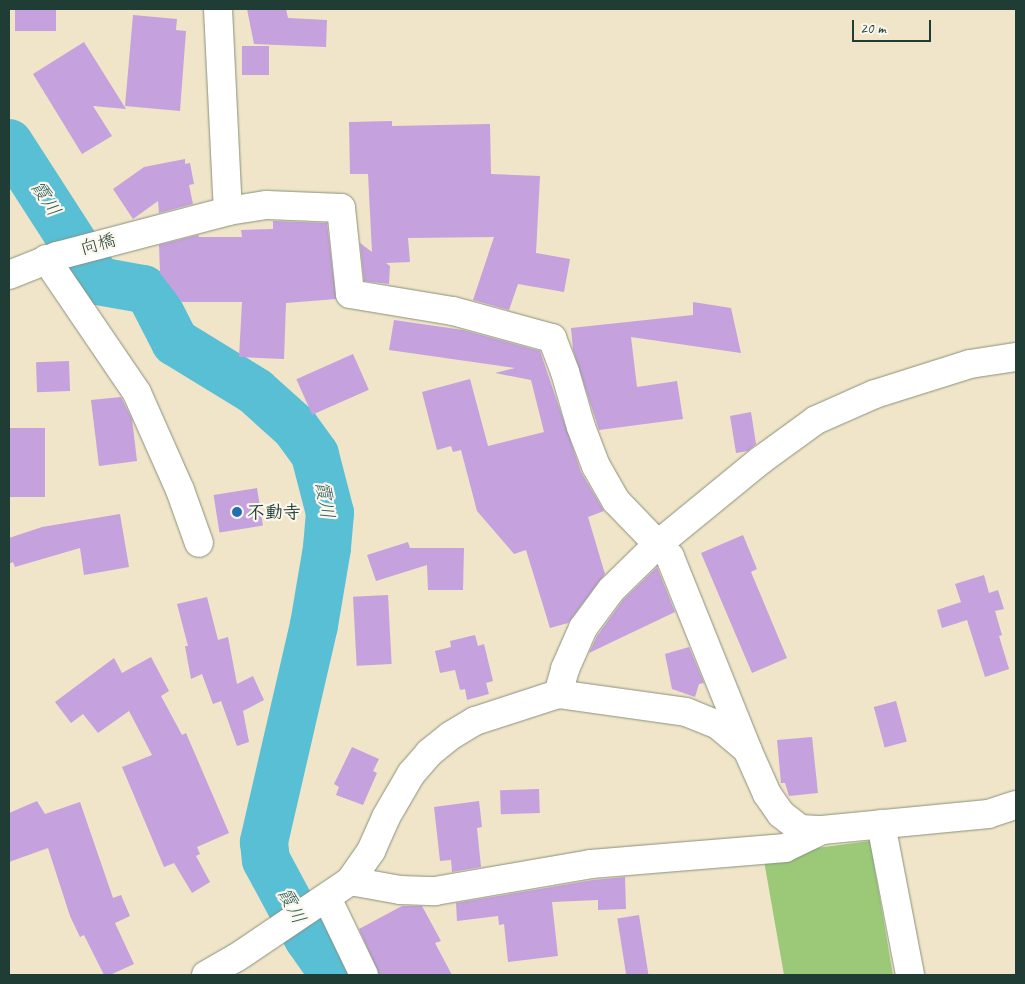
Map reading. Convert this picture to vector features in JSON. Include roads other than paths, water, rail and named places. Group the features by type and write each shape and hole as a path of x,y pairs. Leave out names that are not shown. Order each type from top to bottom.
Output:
{"street":[{"path":"218,9 228,211"},
{"name":"向橋","path":"9,275 52,257 228,211 267,205 340,208 350,294 453,311 552,338 565,372 580,427 596,466 616,501 657,545"},
{"path":"52,257 137,393 180,490 199,543"},
{"path":"558,694 565,669 583,628 611,590 657,545 761,460 816,420 875,394 970,364 1016,356"},
{"path":"657,545 670,557 767,794 781,814 800,829 822,830 988,814 1016,805"},
{"path":"206,975 350,881 371,851 386,817 411,774 429,754 450,736 475,720 558,694 686,712 718,724 747,749"},
{"path":"882,824 910,975"},
{"path":"350,881 400,890 435,891 591,864 785,848 822,830"},
{"path":"323,900 364,975"}],"waterway":[{"name":"霞川","path":"9,143 98,281 143,289 151,295 175,342 255,391 295,427 315,455 330,513 327,548 314,625 264,842 266,860 308,938 334,975"}],"place":[{"name":"不動寺","path":"237,512"}]}
